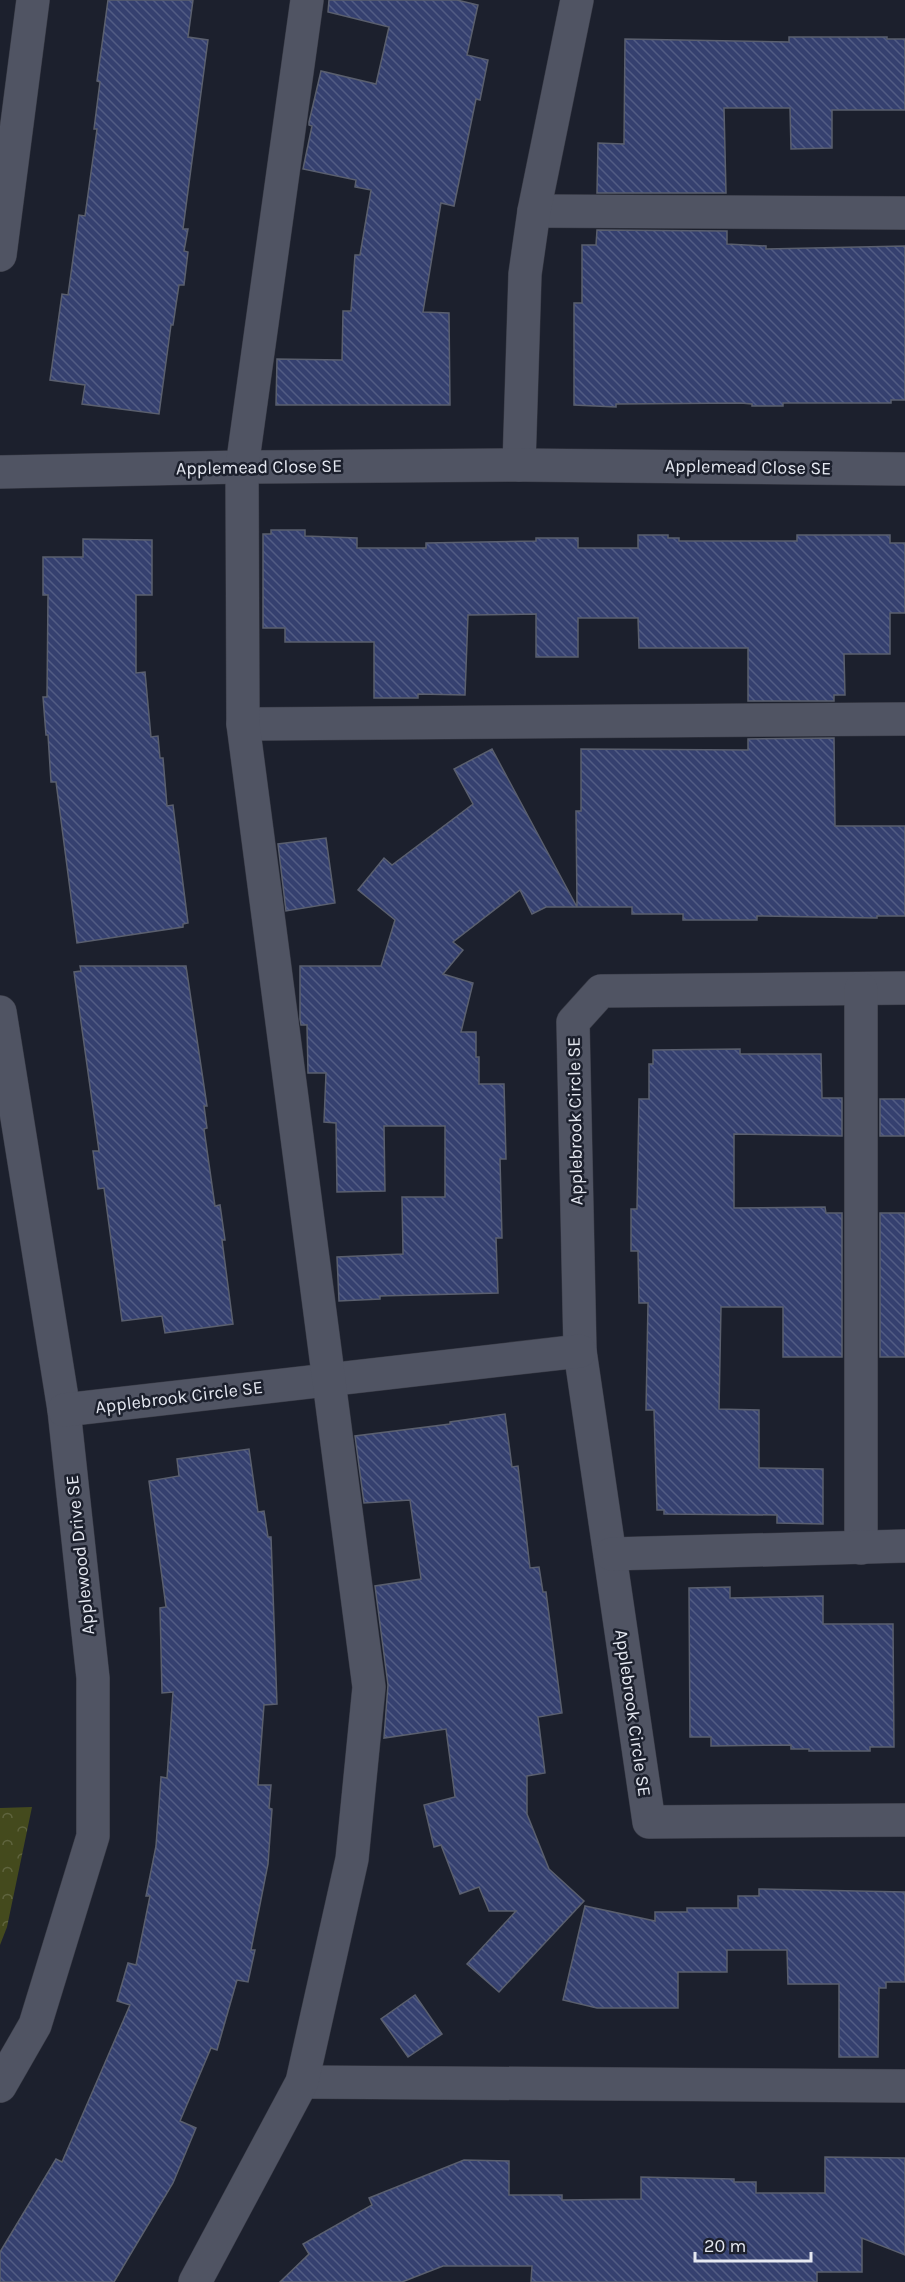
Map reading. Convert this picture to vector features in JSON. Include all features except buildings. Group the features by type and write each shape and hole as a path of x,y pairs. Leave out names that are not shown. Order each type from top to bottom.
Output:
{"street":[{"path":"0,255 33,0"},
{"path":"195,2282 302,2082 352,1859 369,1687 243,724 242,466 307,0"},
{"path":"519,465 525,274 534,211 577,0"},
{"path":"534,211 905,213"},
{"name":"Applemead Close SE","path":"0,472 242,466 519,465 905,469"},
{"path":"243,724 905,719"},
{"name":"Applebrook Circle SE","path":"905,988 601,991 573,1022 580,1351 649,1822 905,1820"},
{"path":"861,989 861,1548"},
{"name":"Applewood Drive SE","path":"0,1012 64,1410 93,1678 93,1836 35,2025 0,2086"},
{"name":"Applebrook Circle SE","path":"64,1410 580,1351"},
{"path":"611,1554 905,1546"},
{"path":"302,2082 905,2086"}],"green space":[{"path":"32,1807 7,1927 0,1945 0,1808"}]}
